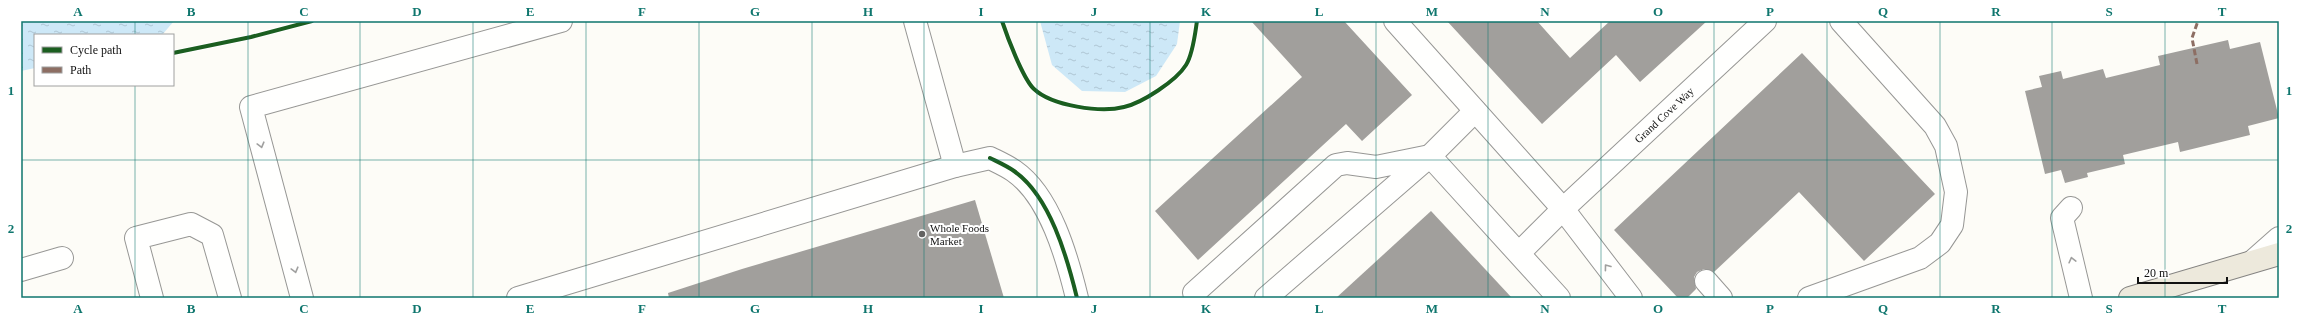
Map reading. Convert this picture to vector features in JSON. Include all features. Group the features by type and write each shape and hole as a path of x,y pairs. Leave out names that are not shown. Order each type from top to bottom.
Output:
{"main road":[{"path":"2130,298 2279,254"}],"street":[{"path":"302,298 251,107 561,21"},
{"path":"915,21 955,166"},
{"path":"1395,21 1563,209 1631,298"},
{"name":"Grand Cove Way","path":"1519,253 1563,209 1765,21"},
{"path":"1809,298 1920,258 1940,243 1952,225 1956,192 1946,146 1935,126 1842,21"},
{"path":"1266,298 1430,156 1475,111"},
{"path":"1430,156 1559,298"},
{"path":"1194,293 1326,173 1338,164 1356,163 1376,167 1430,156"},
{"path":"518,298 955,166 990,158 1014,171 1041,202 1061,238 1077,298"},
{"path":"2071,208 2062,218 2081,298"},
{"path":"152,298 136,238 191,224 212,235 230,298"},
{"path":"2254,261 2279,238"},
{"path":"21,270 62,258"},
{"path":"1706,281 1721,298"}],"water":[{"path":"21,21 174,21 163,34 34,34 34,68 21,71"},
{"path":"1040,21 1180,21 1177,44 1156,76 1125,92 1082,91 1052,65"}],"building":[{"path":"1251,21 1344,21 1412,95 1362,141 1346,124 1198,260 1155,211 1302,77"},
{"path":"1447,21 1537,21 1570,58 1610,21 1707,21 1640,82 1616,55 1542,124"},
{"path":"2228,40 2230,49 2260,42 2279,118 2248,126 2250,135 2180,152 2178,142 2123,155 2125,164 2087,173 2088,177 2065,183 2061,170 2045,174 2025,91 2042,87 2039,76 2061,71 2063,79 2103,69 2106,78 2160,65 2158,56"},
{"path":"1802,53 1935,194 1864,261 1799,192 1714,272 1704,269 1697,272 1694,277 1696,289 1687,298 1678,298 1614,230"},
{"name":"Whole Foods Market","path":"975,200 1004,298 669,298 668,293 742,269"},
{"path":"1431,211 1512,298 1336,298"}],"marked path":[{"path":"2197,64 2192,38 2198,21"}],"cycle path":[{"path":"174,53 251,37 312,21"},
{"path":"1002,21 1020,67 1034,89 1042,95 1064,104 1077,107 1103,109 1114,109 1131,105 1149,96 1175,78 1186,65 1190,55 1197,21"},
{"path":"990,158 1014,171 1027,182 1038,196 1047,211 1062,246 1077,298"}],"place":[{"name":"Whole Foods Market","path":"922,234"}]}
